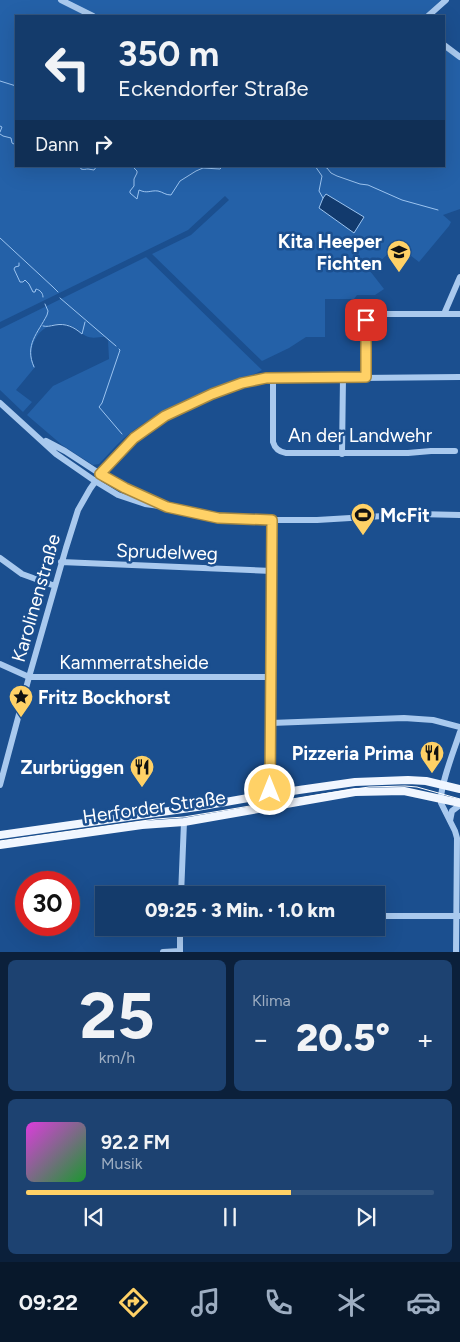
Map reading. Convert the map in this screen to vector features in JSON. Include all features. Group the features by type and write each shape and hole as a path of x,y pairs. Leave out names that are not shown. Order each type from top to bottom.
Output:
{"main road":[{"name":"Herforder Straße","path":"0,834 271,794 383,780 417,780 460,789"},
{"name":"Herforder Straße","path":"0,845 142,825 184,822 355,792 404,791 460,804"},
{"path":"184,822 186,808"}],"street":[{"path":"61,0 91,15"},
{"path":"429,15 446,0"},
{"path":"445,46 460,57"},
{"path":"444,314 460,279"},
{"path":"366,377 366,318 372,314 460,314"},
{"path":"342,454 343,377"},
{"name":"Karolinenstraße","path":"0,785 61,562 78,510 100,474 134,438 165,416 212,394 259,379 460,377"},
{"name":"An der Landwehr","path":"273,378 273,442 277,450 286,453 342,454 455,451"},
{"path":"0,403 42,439 56,454 110,491 131,500 155,506 218,518 272,520 317,520 416,514 460,515"},
{"path":"42,439 64,450 125,488 167,507"},
{"path":"271,794 272,520"},
{"path":"0,558 22,574 55,586"},
{"name":"Sprudelweg","path":"61,562 272,571"},
{"name":"Kammerratsheide","path":"0,664 29,677 270,677"},
{"path":"271,723 404,718 433,720 460,727"},
{"path":"456,952 458,916 457,838 440,799 460,732"},
{"path":"450,821 452,811 460,804"},
{"path":"181,886 184,822"},
{"path":"385,916 458,916"},
{"path":"163,952 180,951 180,936"}],"shaded area":[{"path":"0,0 441,0 425,15 15,15 15,167 445,167 445,49 460,60 460,209 443,215 451,222 449,226 419,262 397,245 370,271 384,289 375,295 357,295 354,299 325,299 325,337 306,337 289,348 262,361 152,254 191,235 229,200 225,196 188,230 0,322","holes":["326,194 354,212 358,225 354,232"]},
{"path":"326,194 364,217 354,233 319,208"},
{"path":"146,257 262,370 198,395 164,411 132,431 99,464 93,465 62,445 27,415 53,386 109,359 108,340 105,337 88,337 75,328 63,324 52,325 43,330 36,338 32,349 32,360 35,367 16,390 32,402 23,412 0,390 0,329"}],"waterway":[{"path":"0,81 15,86"},
{"path":"0,126 2,127 0,132"},
{"path":"0,134 11,138 12,143 15,144"},
{"path":"80,167 81,169 94,170 96,167"},
{"path":"133,167 137,173 130,193 137,199 139,190 145,192 158,191 171,195 180,181 196,171 203,168 220,169 222,167"},
{"path":"316,167 322,176 319,191 323,198"},
{"path":"324,167 337,176 368,185 402,200 438,210"},
{"path":"0,238 58,292"},
{"path":"19,263 19,266 14,269 20,282 25,280 33,292 36,289 39,290 43,297"},
{"path":"60,298 116,346"},
{"path":"34,367 31,359 31,346 47,315 48,311 45,304"},
{"path":"43,326 66,325 82,334 85,322"},
{"path":"119,349 102,403 99,407 122,434"}],"tram line":[{"path":"0,841 156,819 184,817 369,787 417,787 460,799"}],"place":[{"name":"Kita Heeper Fichten","path":"399,273"},
{"name":"McFit","path":"363,536"},
{"name":"Fritz Bockhorst","path":"21,718"},
{"name":"Pizzeria Prima","path":"432,774"},
{"name":"Zurbrüggen","path":"142,788"}],"route":[{"path":"270,790 272,520 218,518 167,507 114,483 100,474 134,438 165,416 212,394 242,383 266,378 366,377 366,320"}]}
